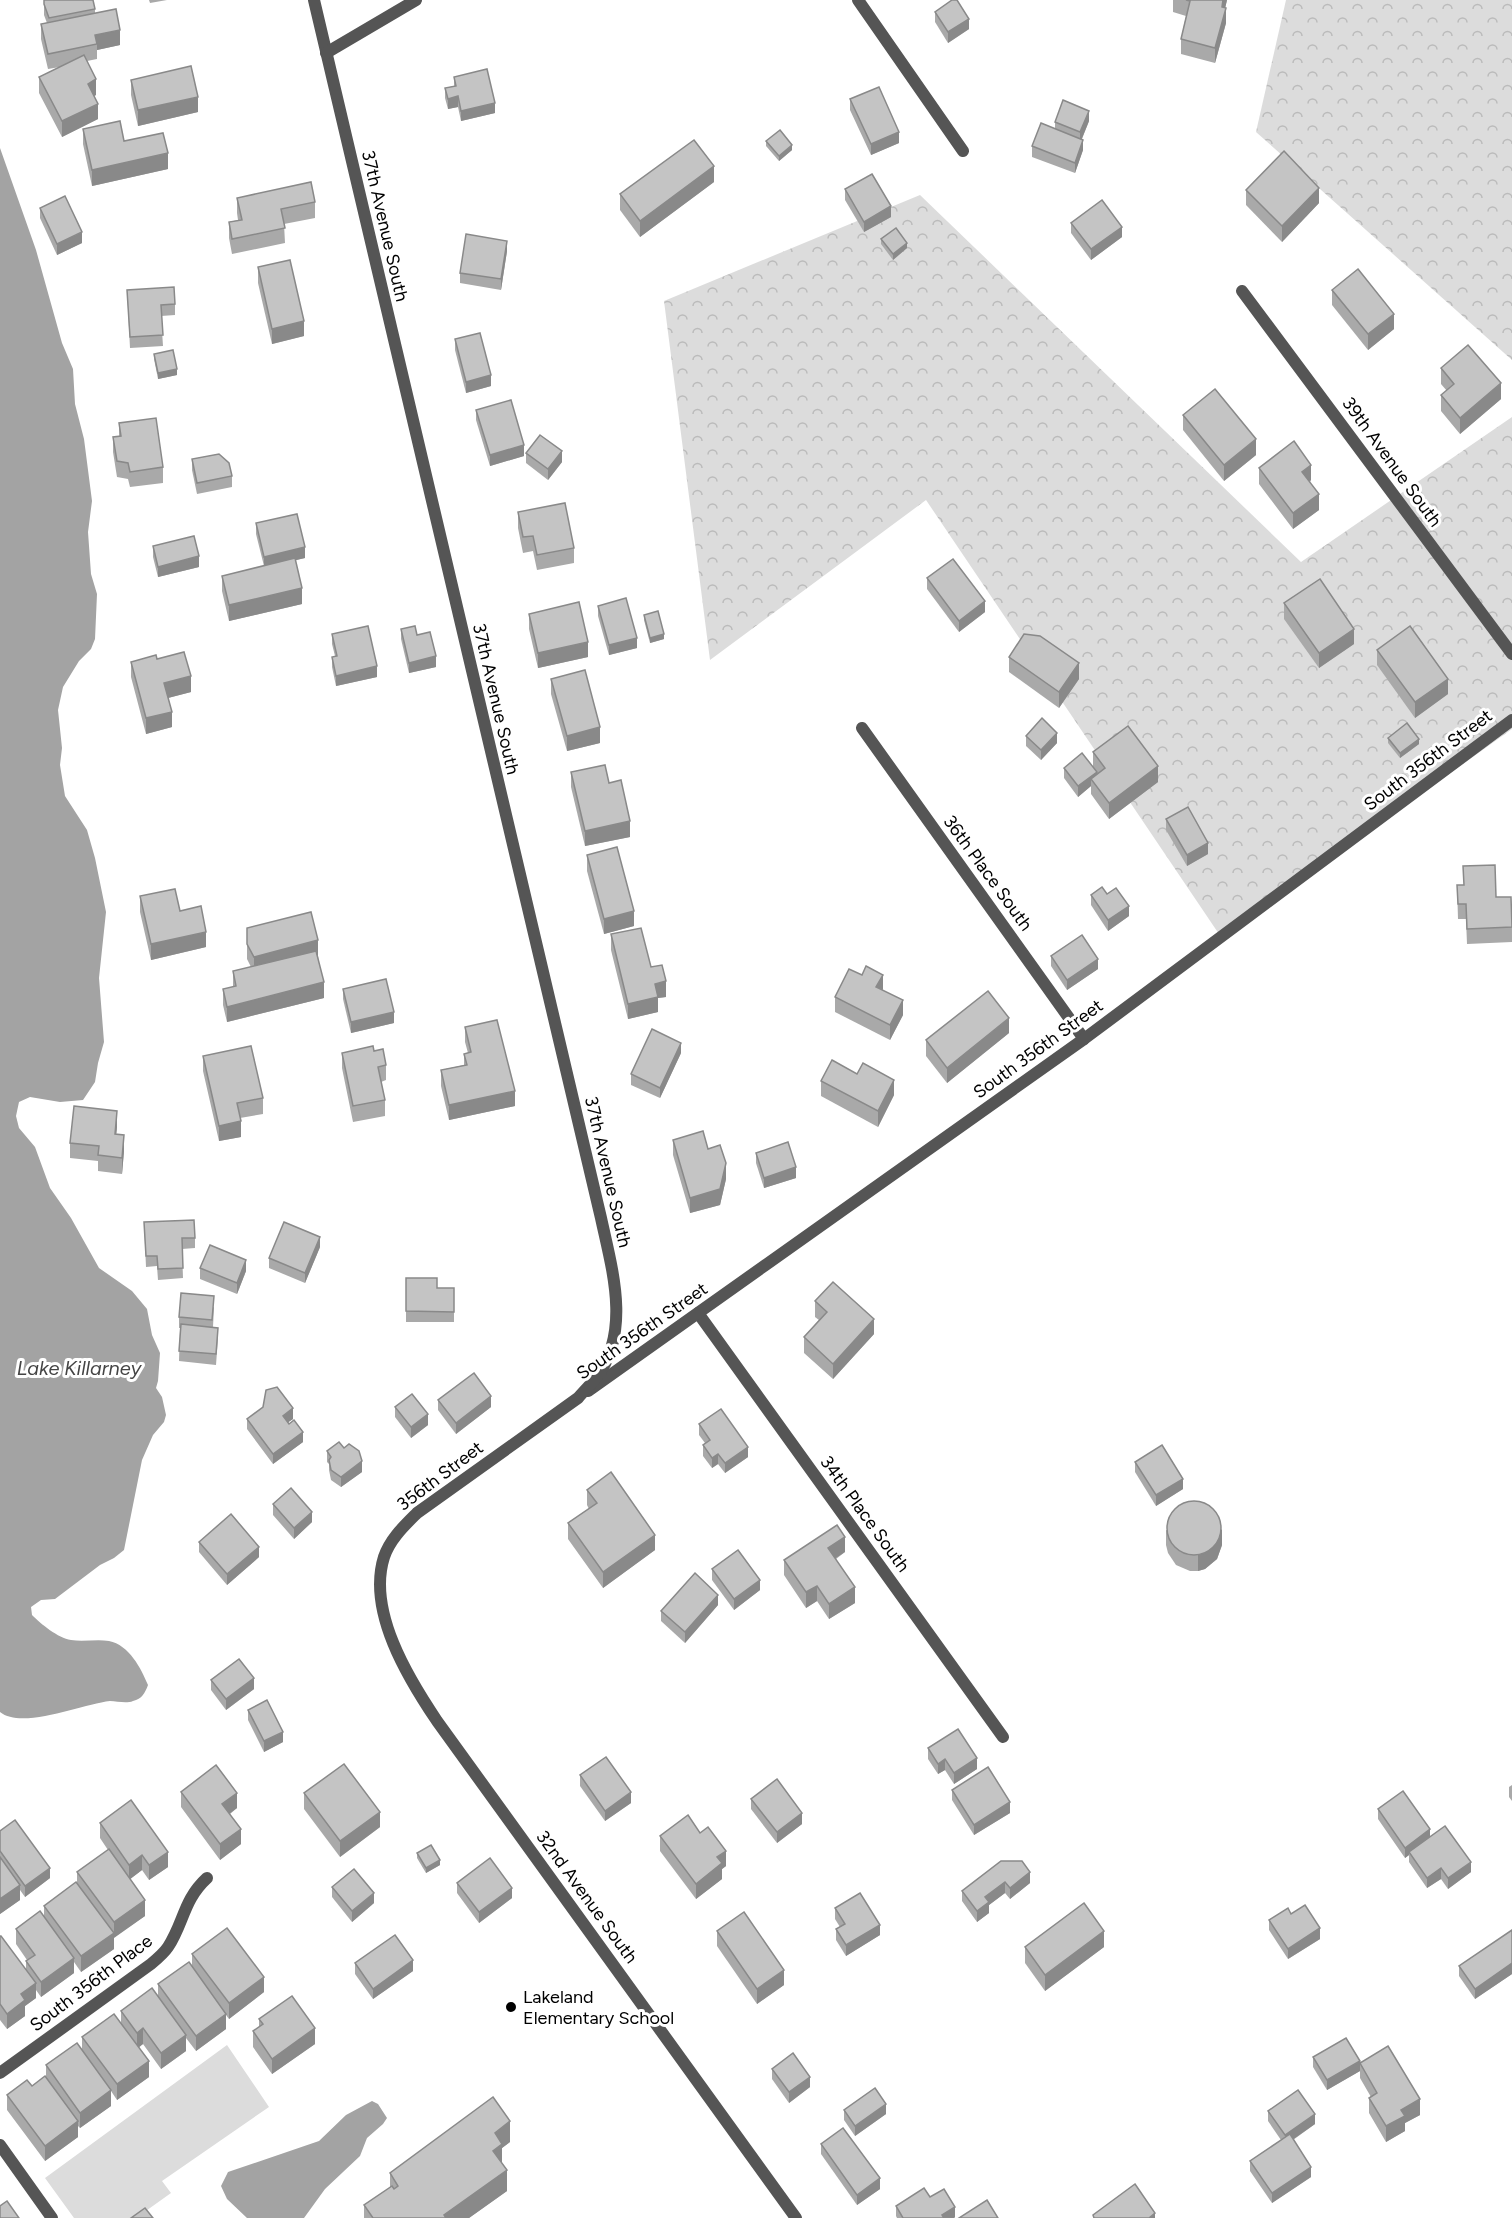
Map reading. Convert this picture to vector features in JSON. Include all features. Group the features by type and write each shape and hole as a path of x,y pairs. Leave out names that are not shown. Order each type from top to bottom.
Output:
{"street":[{"name":"37th Avenue South","path":"314,0 612,1269 616,1315 613,1341 597,1376 578,1398"},
{"path":"326,53 416,0"},
{"path":"858,0 963,151"},
{"name":"39th Avenue South","path":"1242,291 1512,654"},
{"name":"South 356th Street","path":"578,1398 1084,1040 1512,720"},
{"name":"36th Place South","path":"862,728 1084,1040"},
{"name":"34th Place South","path":"698,1313 1003,1737"},
{"name":"356th Street","path":"386,1618 381,1595 380,1574 384,1557 402,1528 435,1499 578,1398"},
{"name":"32nd Avenue South","path":"386,1618 400,1659 432,1713 796,2218"},
{"name":"South 356th Place","path":"0,2073 152,1964 168,1948 185,1906 198,1886 207,1878"},
{"path":"0,2145 52,2218"}],"green space":[{"path":"1286,0 1512,0 1512,360 1256,132"},
{"path":"920,195 1301,562 1512,417 1512,729 1221,937 926,500 710,660 664,301"},
{"path":"227,2045 269,2107 162,2181 171,2193 136,2218 74,2218 45,2178"}],"water":[{"name":"Lake Killarney","path":"0,148 36,250 62,343 73,369 75,404 84,439 92,501 88,532 91,574 97,594 95,639 91,649 79,661 63,687 58,710 62,748 60,765 65,796 87,830 106,912 99,978 104,1042 95,1082 83,1100 60,1102 30,1097 19,1102 16,1116 19,1128 35,1147 50,1188 71,1218 99,1268 132,1291 147,1309 152,1335 160,1353 156,1388 162,1397 166,1415 164,1422 153,1435 142,1460 124,1550 55,1599 41,1600 31,1607 32,1615 61,1637 76,1641 109,1641 123,1647 142,1672 148,1685 146,1691 139,1699 130,1702 110,1701 53,1714 23,1718 10,1717 0,1712"},
{"path":"372,2101 378,2104 387,2118 367,2138 360,2156 325,2189 304,2218 247,2218 227,2199 221,2186 228,2172 319,2141 346,2115"}],"building":[{"path":"44,0 93,0 95,9 49,18"},
{"path":"952,0 957,0 969,19 948,32 935,12"},
{"path":"1186,0 1223,0 1222,7 1226,8 1215,48 1181,39 1190,1"},
{"path":"116,9 120,30 95,35 97,44 48,54 41,24"},
{"path":"84,55 96,79 88,84 98,104 62,121 39,77"},
{"path":"191,66 198,97 138,110 131,80"},
{"path":"487,69 495,103 461,111 458,96 448,99 445,88 456,86 454,77"},
{"path":"879,87 899,132 871,144 850,99"},
{"path":"1063,100 1089,111 1080,132 1055,122"},
{"path":"120,121 124,141 163,133 168,153 92,170 83,129"},
{"path":"1041,123 1083,140 1075,163 1032,146"},
{"path":"780,130 792,145 779,156 766,141"},
{"path":"694,140 714,166 640,221 620,194"},
{"path":"1284,151 1319,188 1282,226 1246,190"},
{"path":"872,174 891,206 864,222 845,189"},
{"path":"311,182 315,202 281,209 285,228 232,239 229,222 242,220 237,198"},
{"path":"65,196 82,232 57,244 40,208"},
{"path":"1102,200 1122,227 1091,249 1071,223"},
{"path":"896,228 907,243 893,254 881,239"},
{"path":"466,234 507,241 501,279 460,273"},
{"path":"290,260 304,321 272,329 258,267"},
{"path":"1358,269 1394,314 1368,334 1332,290"},
{"path":"174,287 175,304 161,305 163,335 130,337 127,290"},
{"path":"480,333 491,375 466,382 455,339"},
{"path":"1468,345 1501,383 1460,418 1441,395 1454,384 1441,368"},
{"path":"173,350 177,369 158,373 154,354"},
{"path":"1215,389 1256,439 1224,465 1183,415"},
{"path":"511,400 524,445 490,455 476,410"},
{"path":"156,418 163,467 130,472 128,463 117,461 113,437 121,436 119,423"},
{"path":"540,435 562,451 548,469 526,453"},
{"path":"1294,441 1311,465 1302,472 1319,494 1293,513 1259,468"},
{"path":"219,454 229,463 232,476 197,483 192,459"},
{"path":"565,503 574,548 537,555 533,536 523,537 518,512"},
{"path":"297,514 305,547 264,557 256,523"},
{"path":"194,536 199,556 158,567 153,546"},
{"path":"295,558 302,588 229,605 222,576"},
{"path":"953,559 985,601 959,621 927,578"},
{"path":"1320,579 1354,629 1319,653 1284,603"},
{"path":"626,598 637,638 609,645 598,606"},
{"path":"579,602 588,642 538,653 529,614"},
{"path":"658,611 664,634 650,638 644,615"},
{"path":"368,626 377,666 336,676 332,657 337,656 332,634"},
{"path":"415,626 417,635 430,632 436,656 409,663 401,629"},
{"path":"1410,626 1448,679 1415,702 1377,650"},
{"path":"1024,634 1040,636 1079,663 1059,692 1009,657"},
{"path":"184,652 191,676 164,683 172,712 146,718 131,662 156,655 157,659"},
{"path":"585,670 600,727 567,736 551,679"},
{"path":"1042,718 1057,733 1041,750 1026,736"},
{"path":"1407,723 1419,739 1400,753 1388,738"},
{"path":"1128,726 1158,766 1109,803 1091,779 1105,768 1093,752"},
{"path":"1082,753 1097,772 1078,786 1064,768"},
{"path":"605,765 609,783 621,780 630,821 585,831 571,772"},
{"path":"1188,807 1208,843 1187,855 1166,819"},
{"path":"617,847 634,911 604,919 587,855"},
{"path":"1495,865 1496,897 1511,897 1512,927 1467,929 1466,904 1458,904 1457,885 1464,885 1463,866"},
{"path":"1102,887 1107,894 1116,888 1129,906 1108,920 1091,895"},
{"path":"175,889 180,911 201,906 206,932 151,944 140,896"},
{"path":"311,912 318,940 254,957 247,944 247,928"},
{"path":"641,928 651,967 662,965 666,981 655,984 658,997 628,1004 611,934"},
{"path":"1082,935 1098,959 1067,980 1051,956"},
{"path":"316,951 324,982 227,1007 223,989 236,986 233,971"},
{"path":"866,966 883,975 876,987 903,1000 890,1025 835,997 849,969 862,975"},
{"path":"386,979 394,1012 351,1022 343,989"},
{"path":"988,991 1009,1018 947,1068 926,1040"},
{"path":"497,1020 515,1091 449,1105 441,1070 467,1065 464,1054 471,1052 465,1027"},
{"path":"652,1029 681,1043 660,1088 631,1074"},
{"path":"251,1046 263,1098 237,1103 241,1121 219,1126 203,1056"},
{"path":"373,1046 374,1051 383,1049 386,1065 378,1067 385,1100 353,1106 342,1053"},
{"path":"832,1060 857,1074 863,1063 894,1080 878,1111 821,1081"},
{"path":"74,1106 117,1111 115,1134 124,1135 122,1158 98,1155 99,1146 70,1143"},
{"path":"703,1131 708,1149 720,1145 726,1163 720,1189 690,1198 673,1140"},
{"path":"788,1142 796,1167 764,1178 756,1153"},
{"path":"194,1220 195,1238 182,1238 183,1268 158,1269 157,1256 146,1256 144,1222"},
{"path":"284,1222 320,1237 305,1273 269,1258"},
{"path":"210,1245 246,1260 237,1283 200,1268"},
{"path":"406,1278 437,1278 437,1288 454,1288 454,1312 406,1311"},
{"path":"833,1282 874,1319 833,1364 804,1337 827,1312 815,1301"},
{"path":"181,1293 214,1296 212,1320 179,1317"},
{"path":"181,1324 218,1328 216,1354 179,1351"},
{"path":"474,1373 491,1396 456,1423 438,1400"},
{"path":"277,1387 293,1408 283,1416 289,1424 294,1420 303,1432 273,1454 247,1419 263,1407 266,1390"},
{"path":"412,1394 428,1414 411,1427 395,1407"},
{"path":"721,1409 748,1447 725,1463 718,1454 712,1458 703,1445 710,1440 699,1424"},
{"path":"339,1442 344,1448 349,1444 359,1451 362,1461 341,1477 331,1470 329,1460 331,1457 327,1451"},
{"path":"1162,1445 1183,1479 1156,1495 1135,1462"},
{"path":"611,1472 655,1535 603,1572 568,1523 597,1503 587,1490"},
{"path":"291,1488 312,1512 294,1528 273,1504"},
{"path":"1189,1501 1199,1501 1209,1505 1217,1513 1221,1528 1217,1543 1209,1551 1199,1555 1189,1555 1179,1551 1171,1543 1167,1533 1167,1523 1171,1513 1179,1505"},
{"path":"231,1514 259,1547 227,1574 199,1542"},
{"path":"837,1525 845,1537 828,1548 855,1587 829,1604 817,1586 806,1592 784,1560"},
{"path":"738,1550 760,1580 734,1599 712,1569"},
{"path":"695,1573 718,1595 685,1632 661,1611"},
{"path":"239,1659 254,1678 226,1699 211,1680"},
{"path":"267,1700 283,1732 264,1741 248,1710"},
{"path":"958,1729 977,1758 954,1773 945,1759 938,1764 928,1748"},
{"path":"606,1757 631,1792 605,1811 580,1775"},
{"path":"344,1764 380,1812 340,1841 304,1793"},
{"path":"216,1765 237,1793 222,1804 241,1829 220,1844 181,1792"},
{"path":"988,1767 1010,1802 974,1825 952,1790"},
{"path":"777,1779 802,1813 777,1832 751,1799"},
{"path":"1403,1791 1430,1829 1405,1848 1378,1809"},
{"path":"131,1800 168,1852 149,1865 142,1855 129,1865 100,1823"},
{"path":"688,1815 700,1833 708,1827 726,1851 717,1857 722,1863 696,1884 660,1836"},
{"path":"15,1820 50,1868 25,1886 0,1851 0,1831"},
{"path":"1445,1826 1471,1862 1448,1878 1441,1868 1427,1878 1409,1852"},
{"path":"431,1845 440,1860 426,1868 417,1853"},
{"path":"109,1849 145,1900 114,1922 77,1872"},
{"path":"0,1857 20,1885 0,1899"},
{"path":"490,1858 512,1888 479,1912 457,1883"},
{"path":"1001,1861 1022,1861 1030,1872 1010,1888 1005,1882 985,1897 989,1902 977,1911 962,1891"},
{"path":"354,1869 374,1893 352,1911 332,1887"},
{"path":"76,1882 114,1933 81,1956 44,1906"},
{"path":"860,1893 880,1925 846,1945 836,1929 845,1924 835,1908"},
{"path":"1084,1903 1104,1931 1045,1975 1025,1947"},
{"path":"1305,1905 1320,1928 1288,1949 1269,1920 1288,1908 1291,1914"},
{"path":"40,1911 74,1958 41,1982 26,1961 35,1955 16,1929"},
{"path":"744,1912 784,1970 757,1989 717,1931"},
{"path":"227,1928 264,1977 229,2003 192,1954"},
{"path":"1512,1930 1512,1963 1475,1989 1459,1966"},
{"path":"395,1935 413,1960 373,1989 355,1963"},
{"path":"0,1936 36,1983 21,1994 25,2000 7,2014 0,2004"},
{"path":"189,1962 226,2014 196,2036 158,1984"},
{"path":"152,1988 186,2035 161,2053 143,2028 137,2033 121,2011"},
{"path":"292,1996 315,2028 272,2059 253,2031 263,2024 259,2019"},
{"path":"114,2014 149,2061 117,2084 82,2037"},
{"path":"1346,2038 1360,2061 1327,2080 1313,2057"},
{"path":"77,2043 111,2090 80,2113 46,2065"},
{"path":"1388,2046 1420,2099 1401,2110 1405,2116 1386,2126 1369,2098 1377,2093 1360,2063"},
{"path":"793,2053 810,2077 789,2092 772,2069"},
{"path":"45,2076 78,2121 45,2146 7,2095 27,2080 32,2086"},
{"path":"875,2088 886,2104 855,2126 844,2110"},
{"path":"1298,2090 1315,2114 1285,2135 1268,2111"},
{"path":"493,2097 510,2121 495,2133 502,2144 493,2151 507,2170 444,2215 446,2218 373,2218 364,2205 392,2186 394,2189 398,2186 390,2173"},
{"path":"843,2128 880,2178 857,2195 821,2144"},
{"path":"1290,2134 1311,2167 1272,2193 1250,2161"},
{"path":"1135,2184 1155,2213 1149,2218 1094,2218 1093,2215"},
{"path":"924,2188 930,2197 944,2189 955,2207 942,2215 944,2218 903,2218 896,2206"},
{"path":"987,2200 998,2218 959,2218"},
{"path":"7,2201 19,2218 0,2218 0,2206"},
{"path":"145,2208 153,2218 131,2218"}],"place":[{"name":"Lakeland Elementary School","path":"511,2007"}]}
